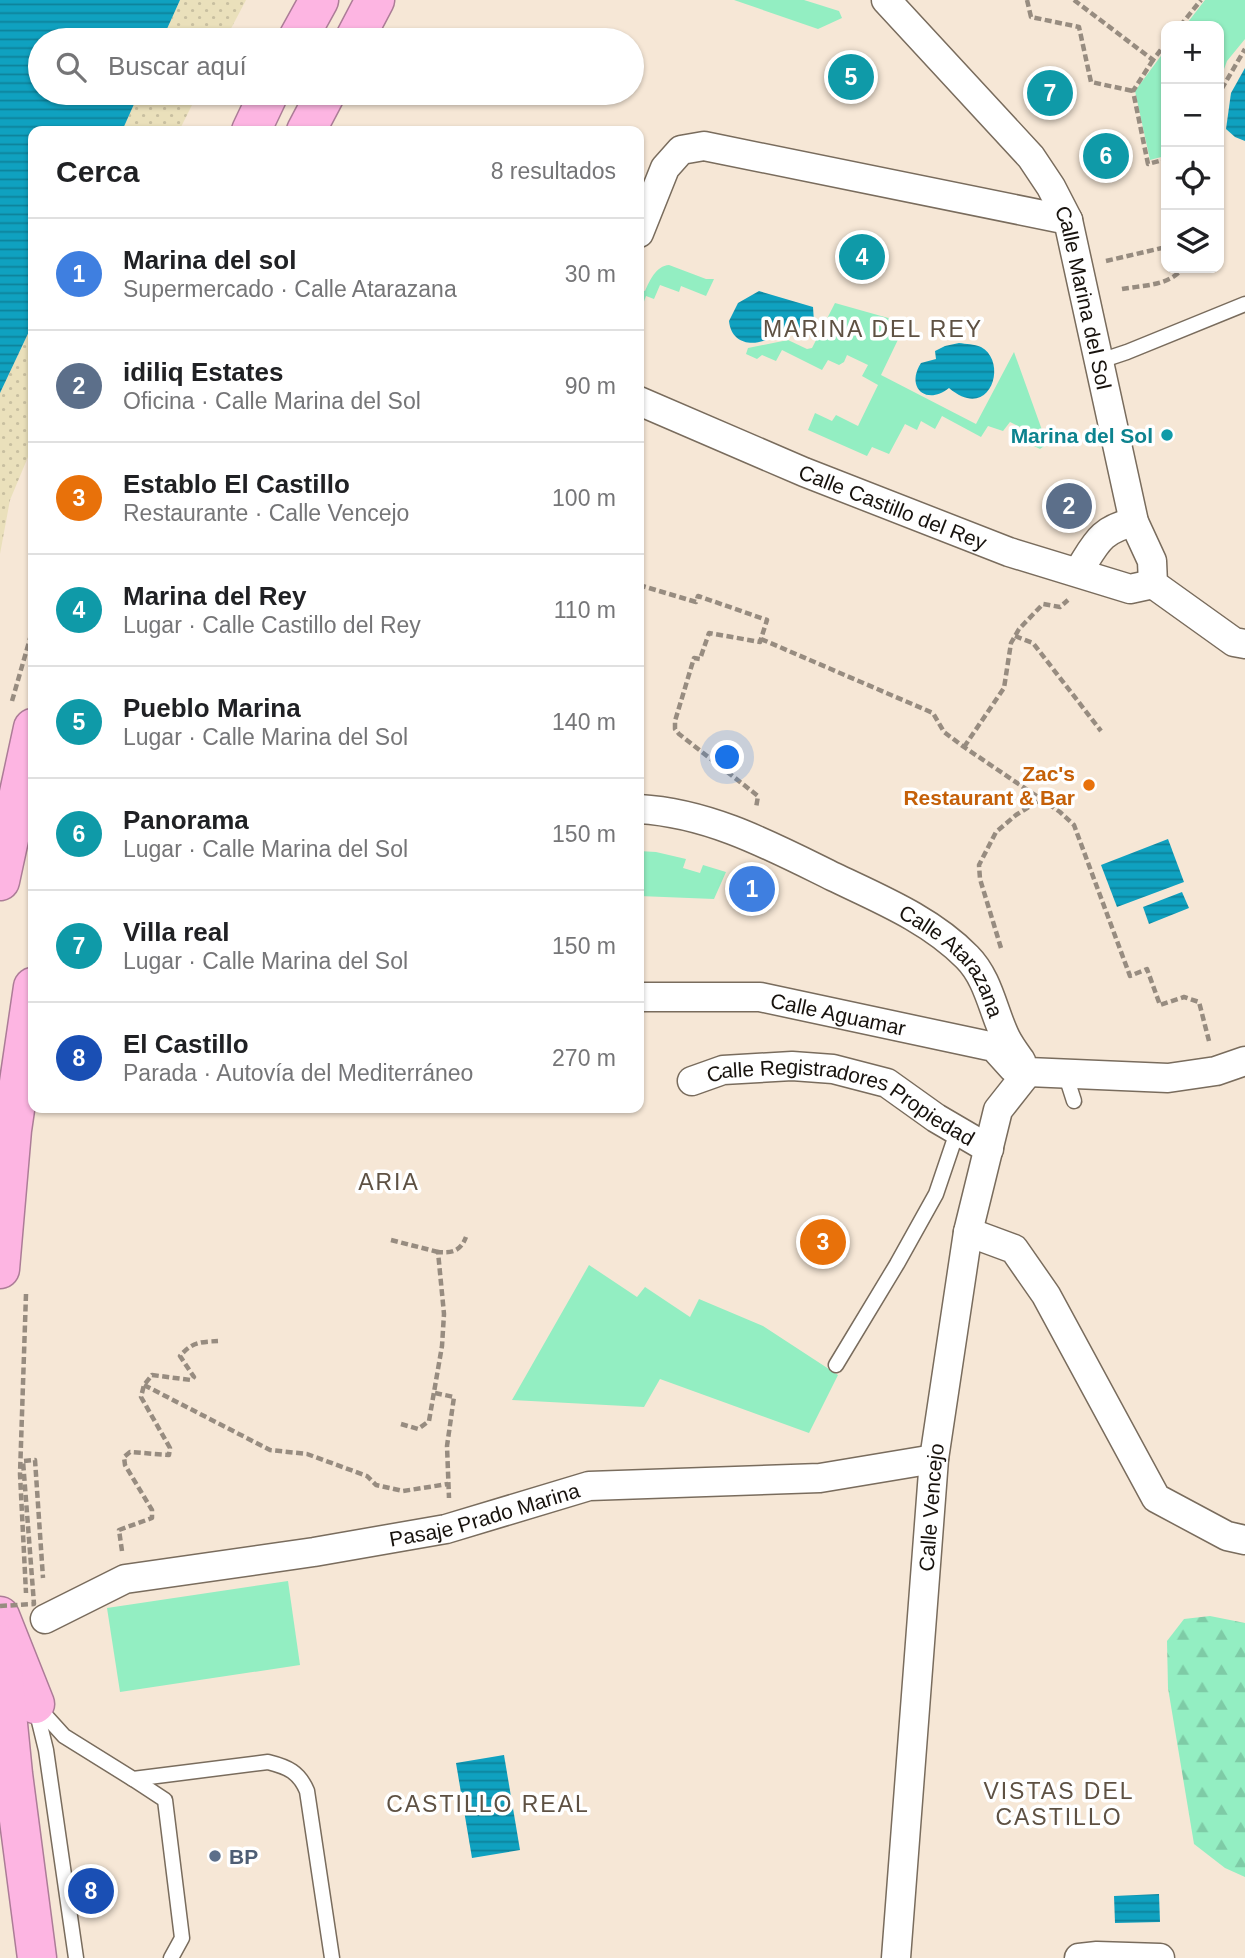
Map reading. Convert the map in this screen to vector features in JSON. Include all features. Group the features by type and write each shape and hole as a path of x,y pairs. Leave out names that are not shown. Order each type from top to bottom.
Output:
{"highway":[{"path":"304,28 319,0"},
{"path":"360,28 375,0"},
{"path":"253,126 263,105"},
{"path":"309,126 320,105"},
{"path":"0,881 21,719"},
{"path":"13,1275 12,1130 28,1021"},
{"path":"25,1617 35,1704"},
{"path":"0,1644 13,1774 37,1958"}],"street":[{"name":"Calle Marina del Sol","path":"886,0 1031,156 1068,220 1134,522 1152,561 1153,584"},
{"path":"644,220 665,168 681,150 704,146 1068,220"},
{"name":"Calle Castillo del Rey","path":"644,403 804,471 1009,552 1130,589 1153,584"},
{"path":"1078,572 1099,538 1114,527 1134,522"},
{"path":"1153,584 1241,646"},
{"name":"Calle Atarazana","path":"644,809 665,811 720,824 754,838 898,908 940,934 969,958 992,998 1006,1037 1028,1072"},
{"name":"Calle Aguamar","path":"644,996 760,997 994,1047 1013,1068 1028,1072"},
{"path":"1028,1072 1168,1078 1216,1071 1245,1061"},
{"name":"Calle Registradores Propiedad","path":"692,1081 723,1070 792,1066 833,1069 887,1083 957,1132 989,1149"},
{"name":"Calle Vencejo","path":"896,1958 934,1459 968,1232 998,1110 1028,1072"},
{"path":"968,1232 1014,1249 1027,1267 1046,1295 1156,1498 1227,1536 1245,1540"},
{"name":"Pasaje Prado Marina","path":"25,1617 128,1579 314,1552 446,1528 589,1486 820,1478 934,1459"},
{"path":"1079,1958 1160,1958"}],"lane":[{"path":"1100,361 1245,304"},
{"path":"1065,1073 1074,1101"},
{"path":"836,1365 936,1194 957,1132"},
{"path":"35,1704 64,1736 164,1800 182,1938 171,1958"},
{"path":"35,1704 46,1750 75,1958"},
{"path":"133,1779 268,1762 286,1766 301,1777 307,1791 332,1958"}],"path":[{"path":"1027,0 1031,17 1079,27 1091,82 1133,90"},
{"path":"1074,0 1153,60"},
{"path":"1184,21 1200,0"},
{"path":"1224,85 1245,49"},
{"path":"1161,50 1133,90 1148,164 1161,161"},
{"path":"1105,261 1161,248"},
{"path":"1122,289 1167,281 1179,273"},
{"path":"644,586 696,602 698,596 767,620 760,642 709,633 700,659 694,658 675,729 758,796"},
{"path":"964,747 1004,688 1011,643 1015,636 1043,604 1060,607"},
{"path":"1015,636 1033,643 1101,732"},
{"path":"761,639 933,713 944,732 1043,798 1074,825 1130,976 1147,969 1160,1005 1184,997 1199,1002 1216,1071"},
{"path":"21,719 28,666"},
{"path":"978,975 1005,960 980,879 979,865 996,832 1043,798"},
{"path":"391,1240 438,1252 456,1252 462,1247 466,1237"},
{"path":"401,1424 418,1429 429,1421 442,1346 444,1314 438,1252"},
{"path":"13,1275 25,1617"},
{"path":"128,1579 119,1530 152,1518 152,1510 125,1465 124,1457 130,1452 169,1455 170,1448 141,1397 144,1385 152,1375 191,1380 194,1377 180,1356 188,1347 202,1342 218,1341"},
{"path":"144,1385 270,1450 307,1454 367,1476 376,1485 403,1491 448,1484"},
{"path":"435,1393 454,1396 447,1446 450,1510"},
{"path":"0,1606 34,1604 23,1461 35,1461 43,1578"}],"green space":[{"path":"734,0 804,0 839,11 842,18 818,29"},
{"path":"1205,0 1245,0 1245,39 1227,61 1224,69 1224,21 1189,21"},
{"path":"1161,56 1161,157 1150,160 1135,91"},
{"path":"669,265 706,279 714,279 706,296 681,286 679,292 660,285 654,299 646,296 644,301 644,291 651,278 664,266"},
{"path":"835,303 906,323 881,375 976,424 1014,352 1047,444 1040,449 1024,441 1028,431 1010,422 1003,431 988,426 981,437 942,416 935,429 921,421 917,430 905,424 889,454 872,447 867,456 808,430 815,413 832,421 836,415 858,426 878,385 862,376 868,365 847,355 839,365 828,360 822,370 782,350 776,361 762,355 757,359 746,354 748,348 788,340 807,349 812,348"},
{"path":"644,851 686,859 683,868 700,873 703,865 726,872 714,899 644,896"},
{"path":"589,1265 637,1297 645,1287 690,1317 699,1299 763,1326 838,1375 809,1433 660,1379 644,1407 512,1400"},
{"path":"288,1581 300,1665 120,1692 107,1608"},
{"path":"1210,1616 1245,1623 1245,1877 1225,1868 1194,1844 1168,1688 1167,1641 1184,1619"}],"sand":[{"path":"180,0 246,0 231,28 167,28"},
{"path":"134,105 192,105 182,126 124,126"},
{"path":"28,334 28,457 10,500 0,554 0,393"}],"water":[{"path":"0,0 180,0 167,28 28,28 28,105 134,105 124,126 28,126 28,334 0,393"},
{"path":"1245,68 1245,141 1226,129 1231,93"},
{"path":"759,291 813,307 814,322 807,334 787,334 781,330 767,340 750,343 736,337 729,321 738,303"},
{"path":"959,343 981,347 989,355 994,365 994,376 985,394 975,398 963,397 949,388 933,395 921,392 916,380 921,363 936,359 935,351"},
{"path":"1168,839 1184,882 1117,907 1101,865"},
{"path":"1182,892 1189,908 1149,924 1143,907"},
{"path":"504,1755 520,1850 472,1858 456,1763"},
{"path":"1159,1894 1160,1922 1115,1923 1114,1896"}],"place":[{"name":"Pueblo Marina","path":"851,77"},
{"name":"Villa real","path":"1050,93"},
{"name":"Panorama","path":"1106,156"},
{"name":"Marina del Rey","path":"862,257"},
{"name":"Marina del Sol","path":"1167,435"},
{"name":"idiliq Estates","path":"1069,506"},
{"name":"Zac's Restaurant & Bar","path":"1089,785"},
{"name":"Marina del sol","path":"752,889"},
{"name":"Establo El Castillo","path":"823,1242"},
{"name":"BP","path":"215,1856"},
{"name":"El Castillo","path":"91,1891"}],"district":[{"name":"MARINA DEL REY","path":"873,329"},
{"name":"ARIA","path":"389,1182"},
{"name":"CASTILLO REAL","path":"488,1804"},
{"name":"VISTAS DEL CASTILLO","path":"1059,1804"}]}
